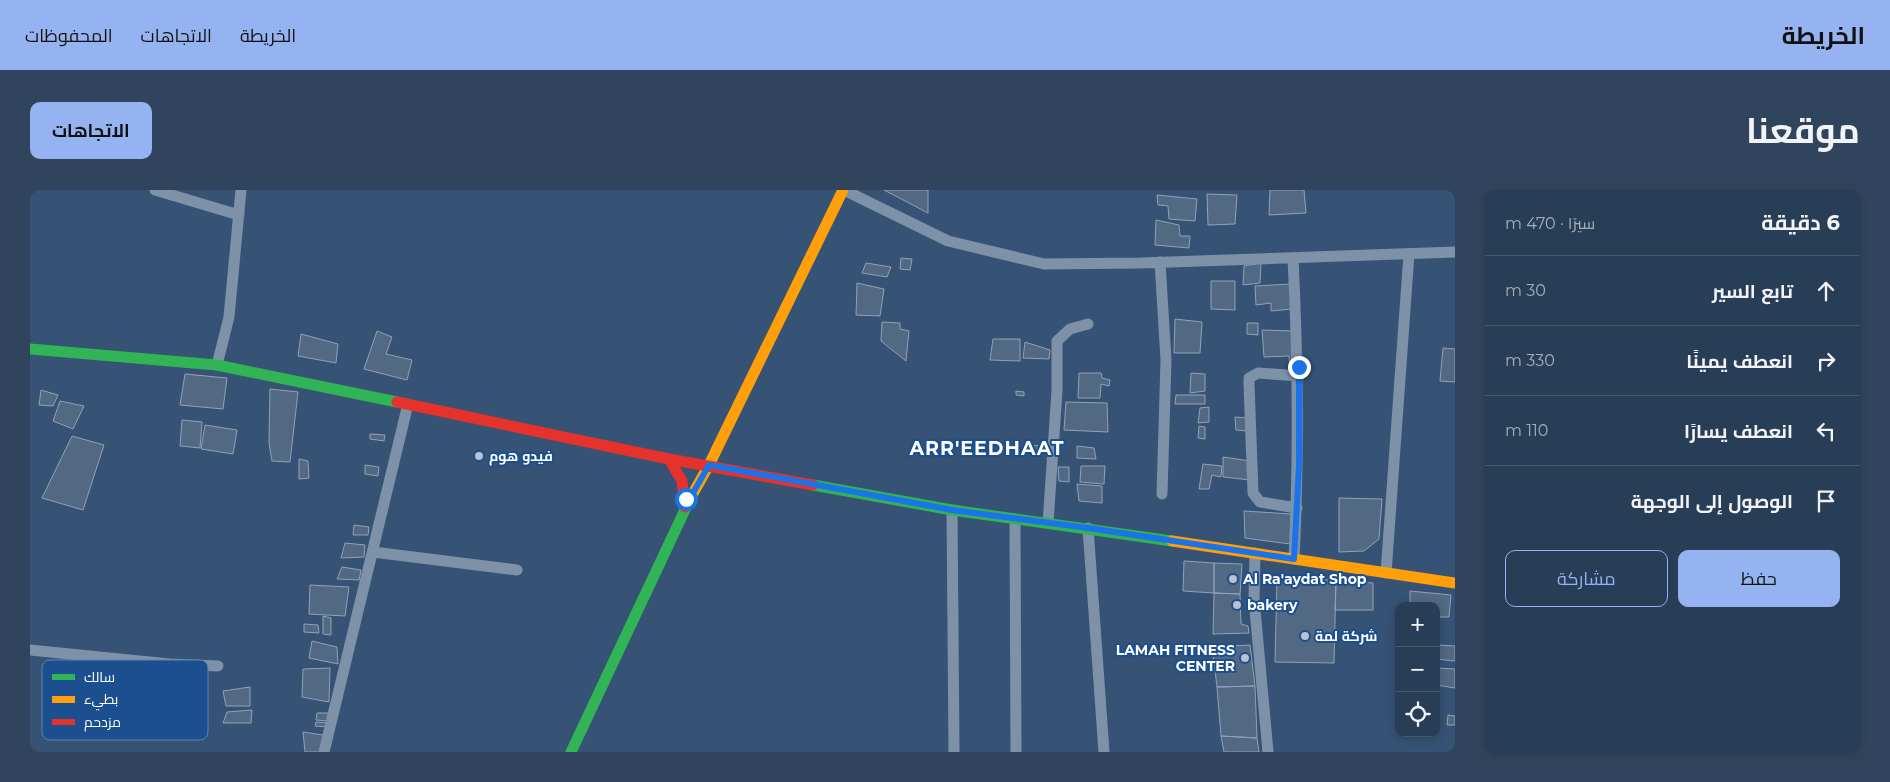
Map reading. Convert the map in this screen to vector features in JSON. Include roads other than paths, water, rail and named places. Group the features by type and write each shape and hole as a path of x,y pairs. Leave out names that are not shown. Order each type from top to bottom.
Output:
{"street":[{"path":"155,190 239,215"},
{"path":"216,365 229,317 242,190"},
{"path":"571,752 685,507 709,465 844,190 948,241 1044,264 1455,252"},
{"path":"1386,573 1409,254"},
{"path":"1294,258 1299,376 1297,508 1294,559"},
{"path":"1160,262 1166,360 1162,494"},
{"path":"1048,523 1057,400 1057,341 1070,329 1088,324"},
{"path":"30,349 216,365 669,459 952,510 1088,528 1455,583"},
{"path":"1297,508 1260,502 1253,493 1249,378 1258,373 1299,376"},
{"path":"324,752 408,404"},
{"path":"669,459 677,468 683,481 685,507"},
{"path":"952,510 954,752"},
{"path":"1015,519 1016,752"},
{"path":"1088,528 1104,752"},
{"path":"373,552 517,570"},
{"path":"1255,553 1254,599 1268,752"},
{"path":"30,650 129,660"},
{"path":"208,666 218,666"}],"place":[{"name":"فيدو هوم","path":"479,456"},
{"name":"Al Ra'aydat Shop","path":"1233,579"},
{"name":"bakery","path":"1237,605"},
{"name":"شركة لمة","path":"1305,636"},
{"name":"LAMAH FITNESS CENTER","path":"1245,658"}],"district":[{"name":"ARR'EEDHAAT","path":"987,448"}]}
